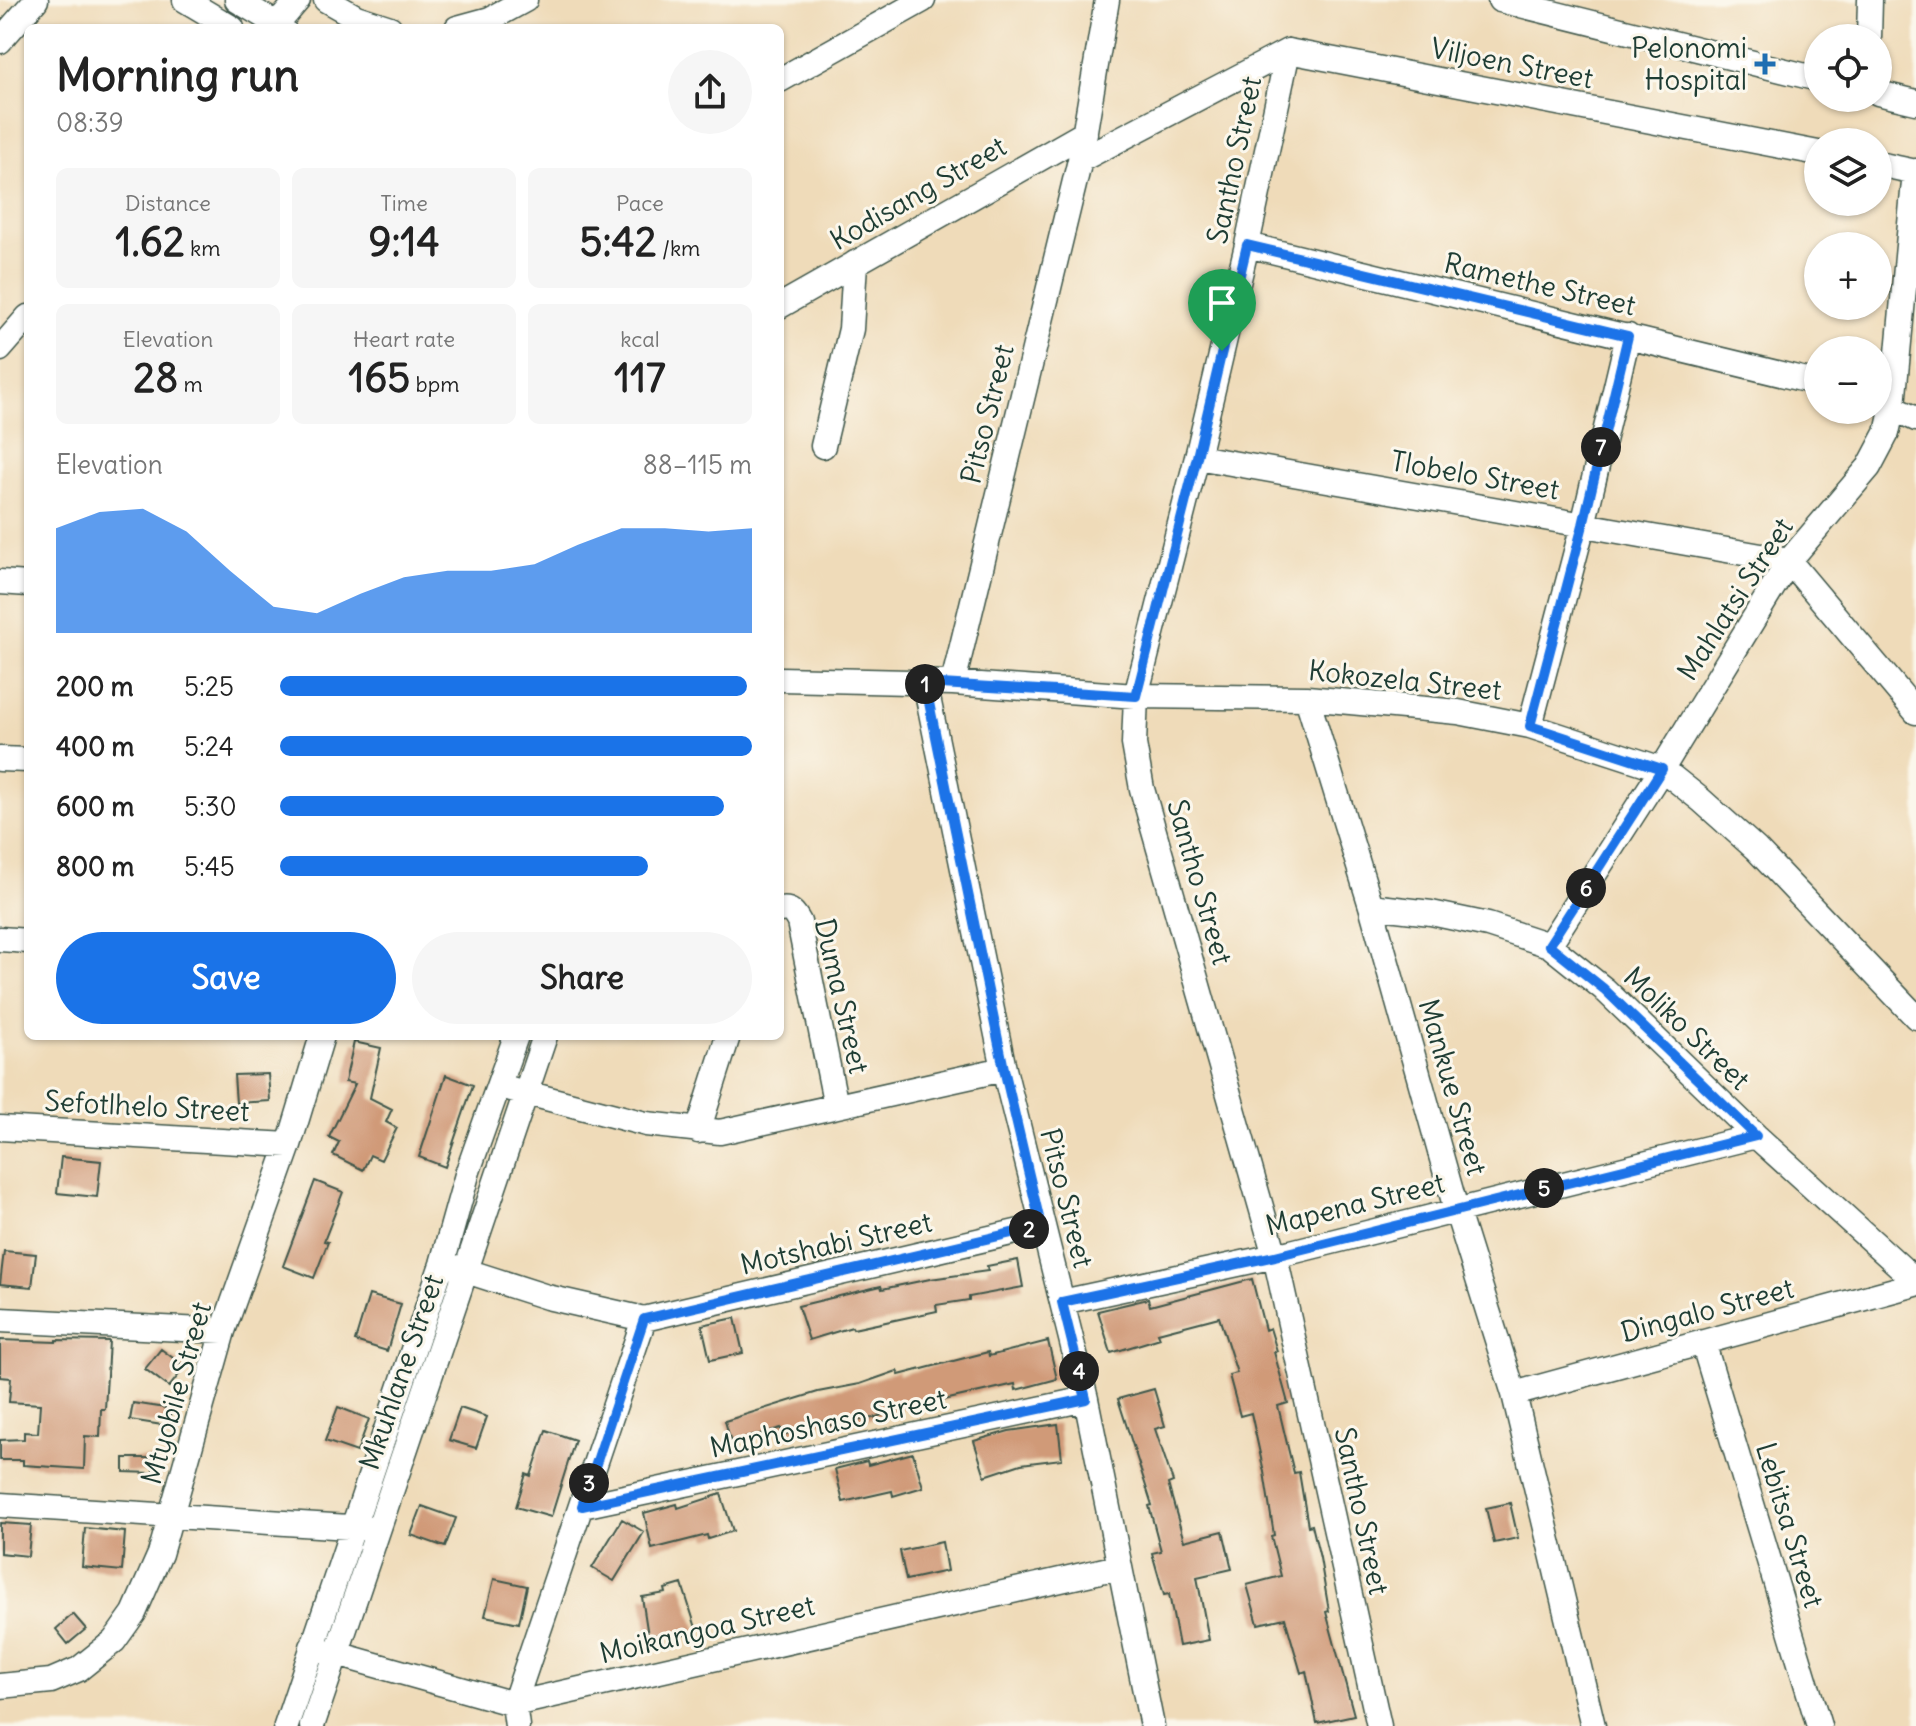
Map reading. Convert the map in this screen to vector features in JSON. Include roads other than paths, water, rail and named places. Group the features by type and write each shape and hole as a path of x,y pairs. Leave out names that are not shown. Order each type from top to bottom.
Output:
{"street":[{"path":"0,41 36,0"},
{"path":"185,0 225,24"},
{"path":"237,0 273,24"},
{"path":"280,24 298,0"},
{"path":"326,0 356,17 378,24"},
{"path":"472,24 490,19 525,0"},
{"path":"784,78 923,0"},
{"name":"Pitso Street","path":"953,683 1080,160 1107,0"},
{"path":"1500,0 1804,76"},
{"path":"1869,24 1870,0"},
{"path":"1080,160 1288,51"},
{"name":"Viljoen Street","path":"1288,51 1804,150"},
{"name":"Santho Street","path":"1288,51 1247,245 1136,696 1134,744 1142,789 1275,1256 1379,1726"},
{"path":"1892,96 1916,102"},
{"name":"Kodisang Street","path":"784,304 1085,133"},
{"path":"1892,167 1916,172"},
{"name":"Mahlatsi Street","path":"1892,358 1916,172"},
{"name":"Ramethe Street","path":"1247,245 1804,380"},
{"path":"823,446 851,329 855,263"},
{"path":"0,349 24,322"},
{"path":"1530,726 1583,525 1628,336"},
{"path":"1892,407 1916,419"},
{"name":"Mahlatsi Street","path":"1549,945 1662,769 1789,561 1869,467 1887,433 1887,424"},
{"name":"Tlobelo Street","path":"1197,457 1789,561"},
{"path":"1789,561 1916,712"},
{"path":"0,582 24,584"},
{"name":"Kokozela Street","path":"784,679 953,683 1136,696 1307,698 1458,712 1530,726 1662,769 1756,849 1916,1017"},
{"name":"Pitso Street","path":"925,683 1004,1069 1086,1399 1152,1726"},
{"name":"Mankue Street","path":"1307,698 1371,906 1456,1209 1514,1394 1593,1726"},
{"path":"0,759 24,760"},
{"name":"Moliko Street","path":"1371,906 1431,913 1488,925 1549,945 1604,989 1756,1136 1916,1282"},
{"name":"Duma Street","path":"784,909 795,913 799,922 836,1106"},
{"path":"0,939 24,941"},
{"name":"Mtyobile Street","path":"0,1686 51,1681 79,1669 114,1641 134,1613 160,1554 223,1331 289,1145 321,1040"},
{"name":"Mkuhlane Street","path":"286,1726 442,1264 468,1171 515,1040"},
{"name":"Mkuhlane Street","path":"312,1726 544,1040"},
{"path":"698,1131 727,1040"},
{"name":"Duma Street","path":"498,1085 646,1124 720,1132 1004,1069"},
{"name":"Sefotlhelo Street","path":"0,1128 289,1145"},
{"name":"Mapena Street","path":"1062,1302 1275,1256 1756,1136"},
{"name":"Motshabi Street","path":"442,1264 547,1297 644,1319 1041,1226"},
{"name":"Dingalo Street","path":"1514,1394 1916,1282"},
{"path":"516,1715 644,1319"},
{"path":"0,1320 223,1331"},
{"name":"Lebitsa Street","path":"1703,1342 1819,1726"},
{"name":"Maphoshaso Street","path":"582,1506 1086,1399"},
{"path":"0,1505 380,1528"},
{"name":"Moikangoa Street","path":"312,1647 516,1715 1118,1567"}],"place":[{"name":"Pelonomi Hospital","path":"1765,64"}]}
